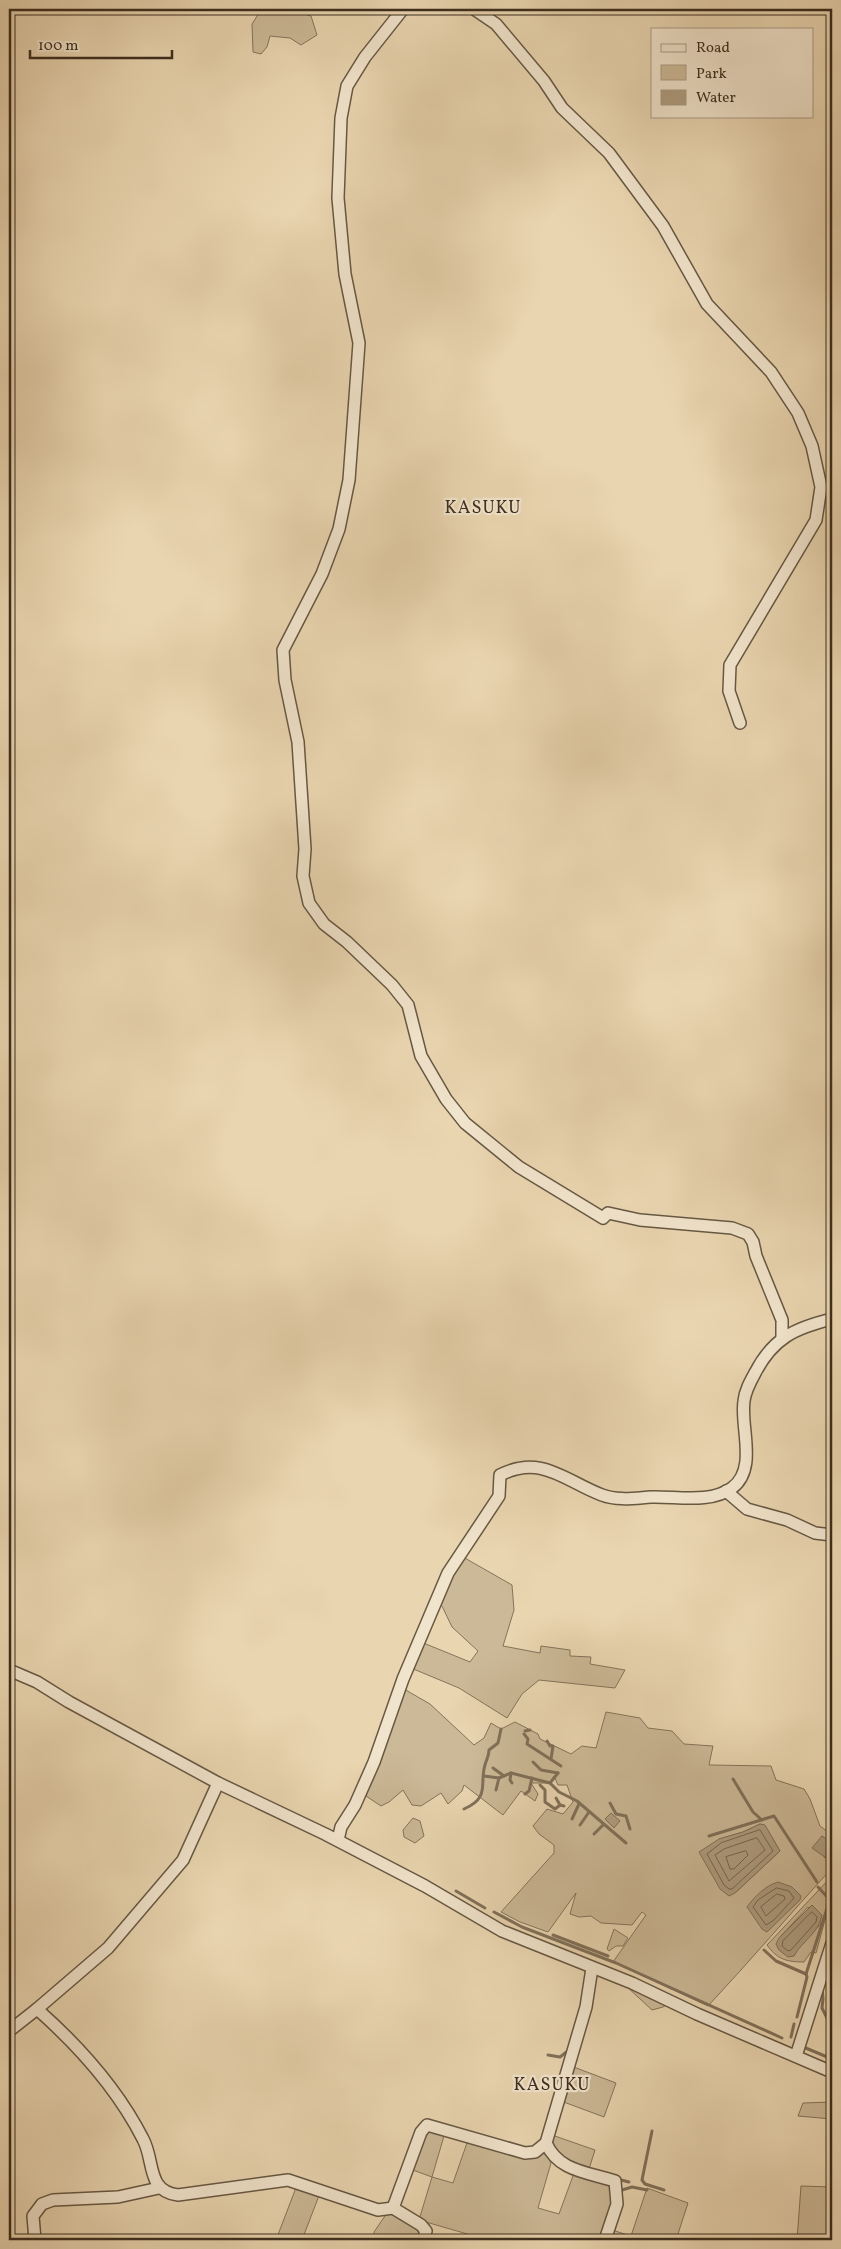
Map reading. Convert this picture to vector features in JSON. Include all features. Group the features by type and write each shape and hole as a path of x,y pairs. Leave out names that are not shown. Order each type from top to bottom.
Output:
{"street":[{"path":"403,9 365,57 347,86 341,118 338,198 345,274 359,343 349,480 339,529 322,574 283,650 285,680 298,742 305,849 303,876 309,903 324,924 365,958 392,985 408,1005 420,1056 446,1099 465,1122 518,1167 603,1218 608,1213 640,1220 732,1228 748,1234 753,1242 756,1256 782,1320 782,1338"},
{"path":"474,9 496,24 544,81 562,108 609,153 663,226 707,304 771,372 798,413 812,446 821,487 816,520 730,666 729,691 740,723"},
{"path":"338,1840 341,1827 355,1805 374,1762 403,1679 448,1573 499,1496 500,1475 514,1468 540,1467 602,1495 614,1498 654,1497 692,1499 726,1491 733,1487 740,1479 744,1468 746,1439 743,1412 746,1393 758,1367 782,1338 809,1325 832,1319"},
{"path":"782,1320 809,1325"},
{"path":"726,1491 747,1509 787,1520 815,1532 832,1535"},
{"path":"9,1670 37,1682 69,1702 218,1783 338,1840 425,1886 502,1931 564,1954 592,1968 632,1983 697,2014 832,2072"},
{"path":"9,2031 108,1948 183,1860 218,1783"},
{"path":"796,2056 832,1943"},
{"path":"393,2208 420,2132 427,2125 525,2153 535,2152 546,2143 586,2007 592,1968"},
{"path":"37,2009 87,2056 118,2096 146,2145 159,2188 167,2194 178,2195 288,2180 378,2210 393,2208 421,2225 426,2231 423,2240"},
{"path":"546,2143 551,2156 561,2164 615,2181 617,2204 605,2240"},
{"path":"35,2240 32,2216 42,2204 52,2200 125,2196 159,2188"}],"green space":[{"path":"294,11 311,16 317,35 301,45 290,38 270,36 267,47 261,54 253,52 252,24 259,13"},
{"path":"463,1557 512,1585 514,1610 503,1646 540,1653 541,1646 570,1650 570,1656 591,1657 590,1664 625,1670 615,1688 539,1680 522,1694 507,1718 459,1688 411,1668 421,1642 470,1662 478,1651 452,1627 442,1606 439,1604 450,1575"},
{"path":"404,1689 430,1704 474,1745 484,1738 491,1723 501,1729 515,1722 538,1734 540,1739 571,1754 582,1746 596,1748 606,1712 640,1718 648,1728 672,1731 684,1744 713,1746 709,1765 771,1766 776,1780 804,1789 810,1799 820,1826 832,1835 832,1843 822,1836 824,1857 829,1860 832,1856 832,1868 708,2006 613,1962 646,1915 642,1912 632,1925 601,1923 591,1916 579,1917 570,1914 576,1893 548,1932 520,1922 501,1912 554,1853 554,1845 539,1834 533,1826 547,1809 563,1814 573,1802 567,1785 558,1785 554,1776 550,1783 531,1783 538,1794 535,1801 521,1791 503,1815 464,1785 462,1791 448,1804 441,1793 421,1806 412,1805 403,1790 381,1806 363,1794","holes":["760,1824 765,1826 780,1851 735,1893 719,1839 743,1832"]},
{"path":"413,1818 420,1821 424,1836 415,1843 404,1837 403,1830"},
{"path":"832,1876 832,1894 816,1953 811,1952 804,1962 792,1961 778,1957 767,1945","holes":["808,1907 821,1924 799,1946 794,1956 779,1938"]},
{"path":"614,1929 628,1938 623,1946 616,1946 609,1951 607,1949"},
{"path":"625,1985 675,1999 663,2007 652,2010"},
{"path":"571,2066 616,2083 604,2117 561,2101"},
{"path":"832,2102 832,2119 798,2116 803,2103"},
{"path":"430,2128 444,2136 432,2177 410,2169 422,2134"},
{"path":"552,2135 595,2150 589,2169 562,2161 550,2143"},
{"path":"468,2140 524,2157 544,2149 551,2163 538,2208 559,2214 574,2173 609,2184 613,2190 612,2205 601,2240 488,2240 419,2220 432,2177 453,2183"},
{"path":"297,2185 320,2193 302,2240 276,2240"},
{"path":"801,2186 832,2187 832,2240 797,2240"},
{"path":"647,2188 688,2203 676,2240 609,2240 612,2230 631,2236"},
{"path":"387,2213 394,2213 422,2232 420,2240 374,2240 374,2232"}],"water":[{"path":"611,1813 620,1821 614,1828 605,1819"},
{"path":"760,1824 765,1825 780,1851 735,1893 729,1896 720,1889 699,1852 719,1839 743,1832"},
{"path":"822,1836 832,1843 832,1856 829,1860 812,1848"},
{"path":"778,1882 792,1887 801,1896 800,1900 767,1932 762,1929 747,1907 761,1892"},
{"path":"812,1905 822,1915 821,1921 794,1956 788,1957 779,1950 776,1944 779,1938"}],"waterway":[{"path":"464,1809 478,1800 481,1795 485,1763 489,1750 498,1743 501,1729"},
{"path":"525,1731 530,1730"},
{"path":"524,1734 528,1739 527,1744 561,1766"},
{"path":"547,1741 550,1746 553,1746 551,1759"},
{"path":"533,1762 541,1770 558,1773"},
{"path":"493,1768 504,1776"},
{"path":"511,1773 510,1780 512,1783"},
{"path":"484,1776 499,1778 511,1773 550,1783 559,1792 577,1801 626,1843"},
{"path":"550,1783 558,1773"},
{"path":"496,1790 499,1778"},
{"path":"525,1794 529,1791 532,1778"},
{"path":"733,1779 753,1812 762,1820"},
{"path":"540,1785 545,1790 545,1802 555,1809 560,1805"},
{"path":"556,1798 560,1805 564,1806"},
{"path":"610,1803 616,1814 626,1816 630,1829"},
{"path":"572,1819 579,1804"},
{"path":"580,1825 589,1812"},
{"path":"709,1836 774,1816 817,1882"},
{"path":"594,1834 603,1825"},
{"path":"818,1887 830,1900"},
{"path":"456,1891 485,1908"},
{"path":"797,2017 807,1977 806,1974 832,1893"},
{"path":"494,1912 522,1927 616,1963 782,2038"},
{"path":"829,1941 832,1932"},
{"path":"553,1935 608,1956"},
{"path":"764,1950 776,1961 806,1974"},
{"path":"822,1988 822,2008 832,2028"},
{"path":"791,2037 794,2024"},
{"path":"801,2046 832,2059"},
{"path":"548,2055 560,2057 569,2050"},
{"path":"652,2131 642,2180 645,2184 664,2190"},
{"path":"617,2179 629,2182"},
{"path":"621,2195 622,2190 632,2187 647,2190"}],"district":[{"name":"KASUKU","path":"483,507"},
{"name":"KASUKU","path":"552,2084"}]}
